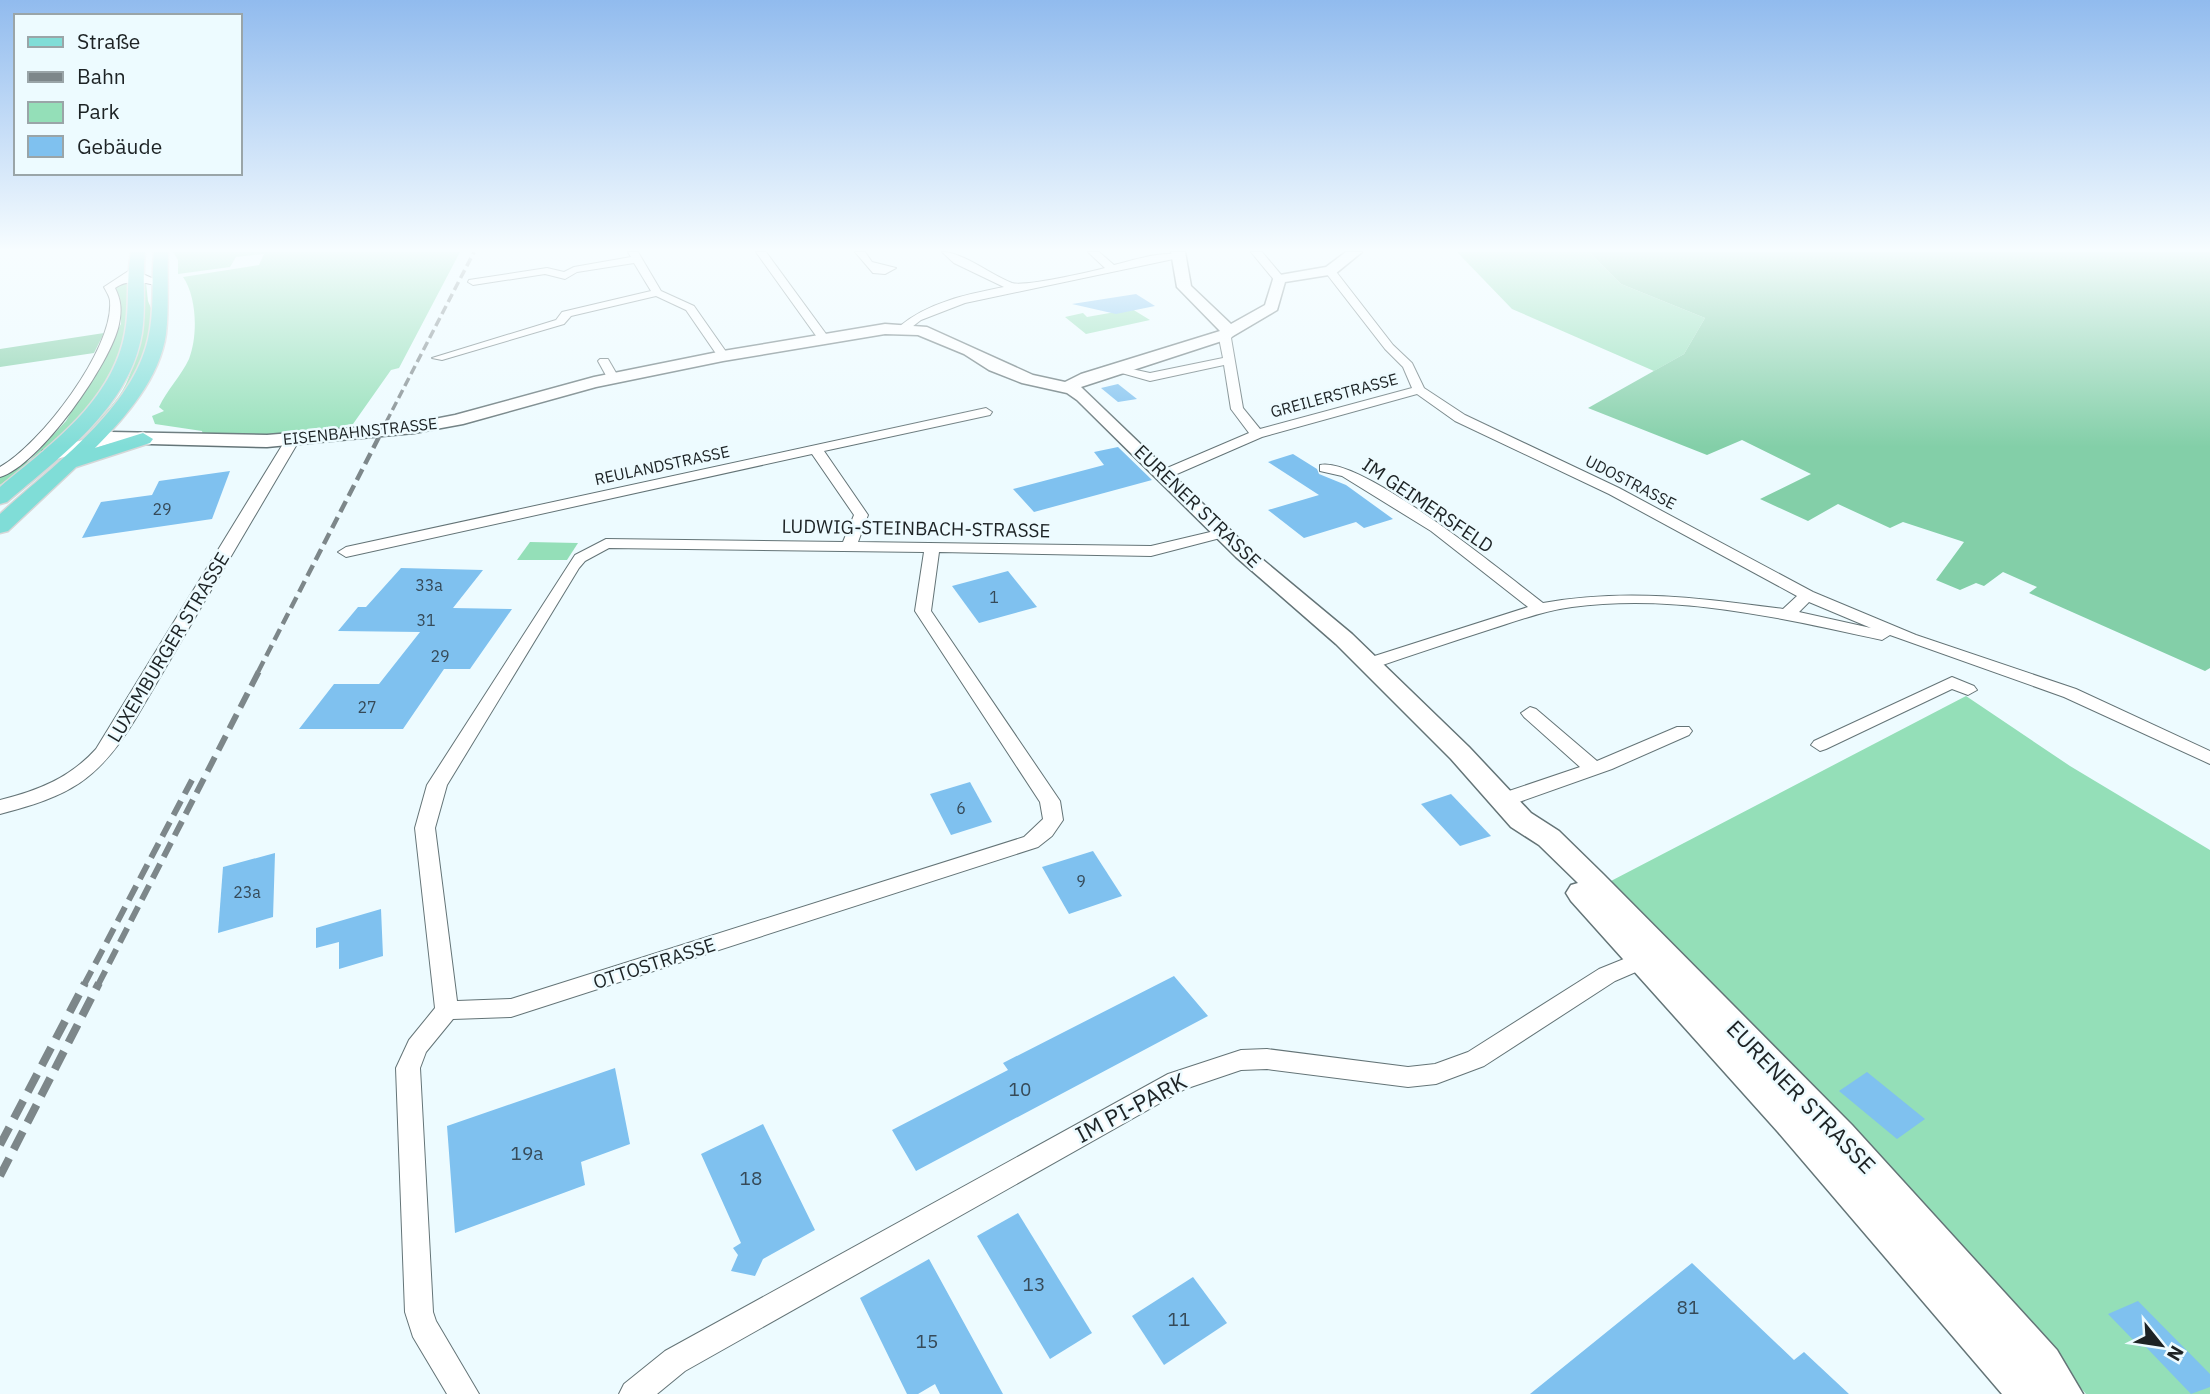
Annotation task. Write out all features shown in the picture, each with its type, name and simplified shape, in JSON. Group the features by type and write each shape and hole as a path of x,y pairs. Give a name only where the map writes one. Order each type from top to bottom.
{"main road":[{"path":"82,438 125,361 135,317"},
{"path":"0,526 5,506 82,438 114,416 136,386 157,340 157,317"},
{"path":"56,461 143,439"}],"street":[{"path":"0,474 18,463 63,415 104,346 114,323 113,317"},
{"path":"438,358 563,320 564,317"},
{"path":"696,317 723,356"},
{"path":"808,317 823,338"},
{"path":"904,328 918,317"},
{"path":"1215,317 1230,332"},
{"path":"1067,388 1087,378 1122,369 1230,332 1255,317"},
{"name":"UDOSTRASSE","path":"1365,317 1408,366 1419,390 1461,418 1614,491 1807,595 1910,638 2070,693 2210,758"},
{"name":"EURENER STRASSE","path":"849,334 904,328 921,330 1014,373 1067,388 1083,396 1223,533 1368,664 1460,752 1536,842 1881,1181 2043,1364 2062,1394"},
{"path":"1230,332 1225,338 1227,361 1237,409 1257,434"},
{"name":"EISENBAHNSTRASSE","path":"82,438 114,443 143,439 293,439 440,424 613,379 849,334"},
{"path":"604,361 613,379"},
{"path":"1122,369 1150,377 1227,361"},
{"name":"GREILERSTRASSE","path":"1164,474 1257,434 1419,390"},
{"name":"REULANDSTRASSE","path":"346,552 986,412"},
{"path":"114,416 122,429 143,439"},
{"name":"LUXEMBURGER STRASSE","path":"0,807 32,799 61,786 84,772 107,747 177,636 293,439"},
{"path":"817,451 861,515 849,545"},
{"name":"IM GEIMERSFELD","path":"1325,468 1347,473 1436,528 1540,607"},
{"name":"LUDWIG-STEINBACH-STRASSE","path":"447,1010 425,828 436,786 580,558 606,543 1151,551 1223,533"},
{"name":"OTTOSTRASSE","path":"447,1010 511,1008 1031,842 1045,831 1053,820 1050,801 973,690 923,611 932,546"},
{"path":"1787,614 1807,595"},
{"path":"1368,664 1540,607 1631,598 1683,600 1787,614 1910,638"},
{"path":"1820,745 1960,686 1951,669 1967,657"},
{"path":"1530,713 1594,769"},
{"path":"1511,811 1594,769 1683,731"},
{"name":"EURENER STRASSE","path":"1651,956 1790,1121 2017,1380 2037,1394"},
{"name":"IM PI-PARK","path":"634,1394 675,1361 1177,1081 1228,1063 1267,1059 1408,1077 1436,1073 1476,1059 1607,975 1651,956"},
{"path":"447,1010 410,1058 408,1082 419,1312 423,1327 464,1394"}],"green space":[{"path":"121,317 128,317 128,330 116,369 84,414 39,457 0,485 0,476 30,460 66,421 121,324"},
{"path":"141,317 153,317 153,335 131,385 95,430 89,430 126,384 140,334"},
{"path":"195,317 426,317 399,368 391,370 353,424 345,425 342,429 254,438 203,435 202,431 155,424 152,416 164,411 159,407 189,359"},
{"path":"1065,317 1145,317 1150,320 1086,334"},
{"path":"1530,317 1705,318 1684,354 1654,371"},
{"path":"1703,317 2210,317 2210,668 2205,671 2029,593 2037,587 2003,572 1984,586 1976,583 1960,590 1936,580 1964,542 1903,522 1890,528 1838,504 1808,521 1760,499 1811,474 1742,440 1707,455 1588,408 1684,354 1705,318"},
{"path":"104,333 94,353 0,367 0,349"},
{"path":"530,542 578,543 567,560 517,560"},
{"path":"1966,696 2070,766 2210,850 2210,1394 2086,1394 1873,1158 1609,882"}],"building":[{"path":"1118,384 1137,399 1118,402 1101,388"},
{"path":"1118,447 1152,480 1034,512 1013,489 1104,465 1094,452"},
{"path":"1293,454 1317,469 1319,474 1346,485 1393,519 1364,528 1356,522 1304,538 1268,510 1319,495 1268,462"},
{"path":"230,471 212,519 82,538 101,502 152,495 159,481"},
{"path":"401,568 483,570 453,608 512,609 470,669 444,669 403,729 299,729 334,684 379,684 420,632 338,631 358,607 366,607"},
{"path":"1008,571 1037,607 979,623 952,586"},
{"path":"970,782 992,822 951,835 930,794"},
{"path":"1451,794 1491,836 1460,846 1421,804"},
{"path":"1093,851 1122,896 1069,914 1042,867"},
{"path":"275,853 273,917 218,933 223,867"},
{"path":"381,909 383,956 339,969 339,942 316,948 316,928"},
{"path":"1174,976 1208,1016 916,1171 892,1130 1008,1070 1003,1063"},
{"path":"615,1068 630,1144 581,1162 585,1185 455,1233 447,1126"},
{"path":"1867,1072 1925,1119 1897,1139 1839,1091"},
{"path":"763,1124 815,1230 763,1259 755,1276 731,1271 738,1255 733,1248 741,1243 701,1154"},
{"path":"1018,1213 1092,1333 1050,1359 977,1236"},
{"path":"929,1259 1003,1394 940,1394 935,1384 918,1394 907,1394 860,1298"},
{"path":"1692,1263 1794,1360 1804,1352 1849,1394 1530,1394"},
{"path":"1193,1277 1227,1323 1164,1365 1132,1316"},
{"path":"2138,1301 2210,1374 2210,1387 2191,1394 2144,1345 2140,1347 2108,1314"}],"railway":[{"path":"380,434 440,317"},
{"path":"258,672 381,433"},
{"path":"98,985 259,671"},
{"path":"84,985 192,780"},
{"path":"0,1145 85,983"},
{"path":"0,1176 99,983"}]}
